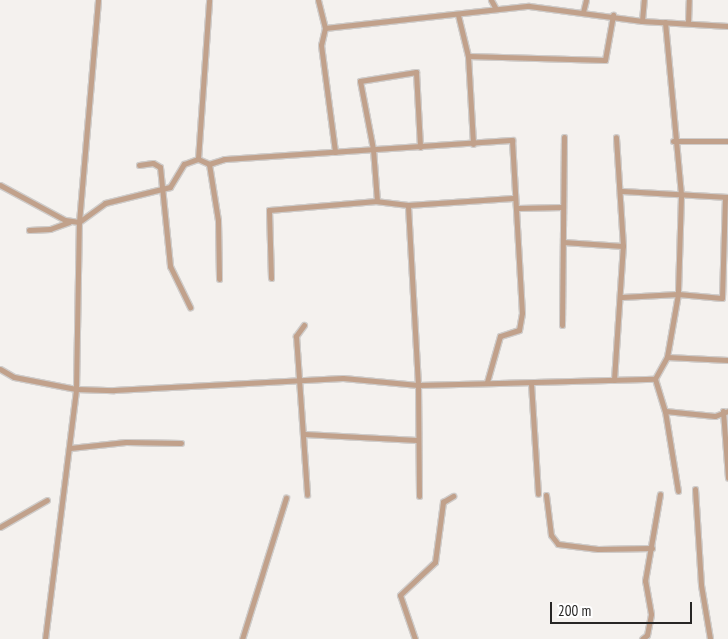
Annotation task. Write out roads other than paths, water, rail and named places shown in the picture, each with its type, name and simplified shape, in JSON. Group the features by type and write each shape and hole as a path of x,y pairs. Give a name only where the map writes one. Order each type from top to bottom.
{"street":[{"path":"45,639 76,389 80,222 98,0"},
{"path":"198,159 209,0"},
{"path":"318,0 325,28 322,45 335,152"},
{"path":"491,0 496,9"},
{"path":"583,12 586,0"},
{"path":"642,21 644,0"},
{"path":"688,23 689,0"},
{"path":"325,28 529,6 613,15 642,21 728,26"},
{"path":"458,15 468,56 473,144"},
{"path":"468,56 605,60 613,15"},
{"path":"665,22 674,108 673,141 680,196 678,294 667,357 655,379 665,411 678,491"},
{"path":"377,201 373,149 360,81 416,72 420,147"},
{"path":"614,380 622,297 623,246 622,191 616,137"},
{"path":"562,325 564,138"},
{"path":"0,185 72,221 80,222 105,203 161,191 170,187 184,164 198,159 209,164 224,159 512,140 513,198 518,208 522,314 519,330 500,336 487,382"},
{"path":"673,141 728,140"},
{"path":"139,164 153,163 160,167 170,266 190,307"},
{"path":"209,164 218,220 219,279"},
{"path":"622,191 680,196 727,197 726,278 722,298 678,294 622,297"},
{"path":"271,278 269,210 377,201 408,205 513,198"},
{"path":"408,205 418,385 416,440 419,496"},
{"path":"518,208 563,207"},
{"path":"29,230 50,229 72,221"},
{"path":"563,242 623,246"},
{"path":"304,325 296,336 307,495"},
{"path":"667,357 728,360"},
{"path":"0,369 14,377 76,389 300,382 343,378 418,385 655,379"},
{"path":"532,383 538,494"},
{"path":"665,411 715,416 725,411 728,478"},
{"path":"304,434 416,440"},
{"path":"70,448 126,442 181,443"},
{"path":"695,489 701,585 710,639"},
{"path":"642,639 647,635 651,614 645,581 660,494"},
{"path":"546,495 551,535 558,544 598,549 652,548"},
{"path":"415,639 400,595 435,562 443,502 453,496"},
{"path":"242,639 286,498"},
{"path":"0,527 47,500"}]}
